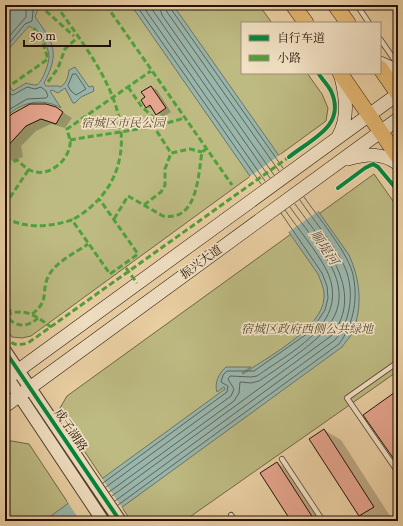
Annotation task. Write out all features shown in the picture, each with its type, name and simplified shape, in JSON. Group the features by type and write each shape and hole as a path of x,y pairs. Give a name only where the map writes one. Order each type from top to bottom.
{"main road":[{"path":"294,5 305,22"},
{"path":"335,5 346,21"},
{"path":"381,63 398,71"},
{"path":"381,69 398,94"},
{"path":"338,137 345,120 346,105 345,93 340,74"},
{"path":"341,74 398,157"},
{"name":"振兴大道","path":"6,377 19,370 398,94"},
{"name":"振兴大道","path":"5,406 398,119"},
{"path":"316,153 325,158 328,163 328,170"},
{"path":"340,161 365,154 373,154 393,160 398,164"}],"street":[{"name":"成子湖路","path":"5,351 120,521"},
{"name":"成子湖路","path":"6,377 104,521"}],"lane":[{"path":"357,5 368,22"},
{"path":"381,40 398,65"},
{"path":"398,362 347,398 398,472"},
{"path":"282,459 323,521"},
{"path":"230,515 235,521"}],"green space":[{"name":"宿城区市民公园","path":"5,5 259,5 271,22 241,22 241,74 308,74 322,94 328,108 326,121 31,336 22,338 12,337 5,327"},
{"name":"宿城区政府西侧公共绿地","path":"374,174 398,208 398,371 184,521 131,521 61,416 60,408 67,396"},
{"path":"6,440 29,444 80,521 5,521"}],"water":[{"path":"5,5 34,5 38,9 35,17 47,34 53,48 52,64 44,83 46,86 62,86 68,76 69,70 75,67 89,87 93,86 94,91 81,97 73,103 65,88 58,93 52,90 50,91 61,108 46,103 31,103 24,105 10,113 5,119 5,80 13,91 26,83 38,84 43,77 49,60 49,53 43,39 33,28 29,26 5,53"},
{"name":"顺堤河","path":"131,5 173,5 349,255 358,283 358,312 352,333 342,347 103,521 44,521 225,389 224,387 217,392 216,385 219,375 226,367 251,367 242,373 243,374 292,341 314,320 321,309 324,298 323,289 318,274"}],"pier":[{"path":"281,154 320,210 287,233 249,177"},
{"path":"101,477 123,509 107,521 80,521 67,501"}],"building":[{"path":"151,86 166,108 156,115 150,105 146,108 141,100 145,97 141,92"},
{"path":"30,104 46,104 56,107 63,112 56,124 41,119 26,126 5,149 5,121 12,114"},
{"path":"398,390 398,465 363,415"},
{"path":"324,429 374,507 359,516 309,439"},
{"path":"277,462 315,521 291,521 260,473"}],"marked path":[{"path":"39,5 74,36"},
{"path":"56,5 87,50 108,85 119,116 121,134 121,151 117,168 111,183 101,197 88,209 72,220"},
{"path":"106,5 232,185"},
{"path":"5,89 48,59 42,40 34,28"},
{"path":"48,82 58,68 65,49 76,39"},
{"path":"5,165 17,160 26,168 33,171 42,172 53,169 62,161 69,151 70,141 67,129 151,71"},
{"path":"128,87 142,107 152,116 154,127 171,153"},
{"path":"70,140 142,128 184,118"},
{"path":"144,205 161,192 165,185 165,169 171,153 190,149 202,152"},
{"path":"114,219 128,196 163,216 175,216 183,212 190,204 194,195 202,152 206,149"},
{"path":"5,336 15,344 28,343 289,157"},
{"path":"5,205 29,169"},
{"path":"5,218 13,222 38,226 72,220 110,274 138,254 100,200"},
{"path":"32,314 38,309 43,300 46,281 52,270 61,261 88,244"},
{"path":"126,268 137,283"},
{"path":"5,302 10,310 10,320 14,323 24,325 31,323 38,318"},
{"path":"6,315 25,312 35,316 51,327"}],"cycle path":[{"path":"289,157 316,137 331,123 335,103 331,91 319,74"},
{"path":"338,188 365,168 373,164 378,167 398,191"},
{"path":"5,351 120,521"}]}
